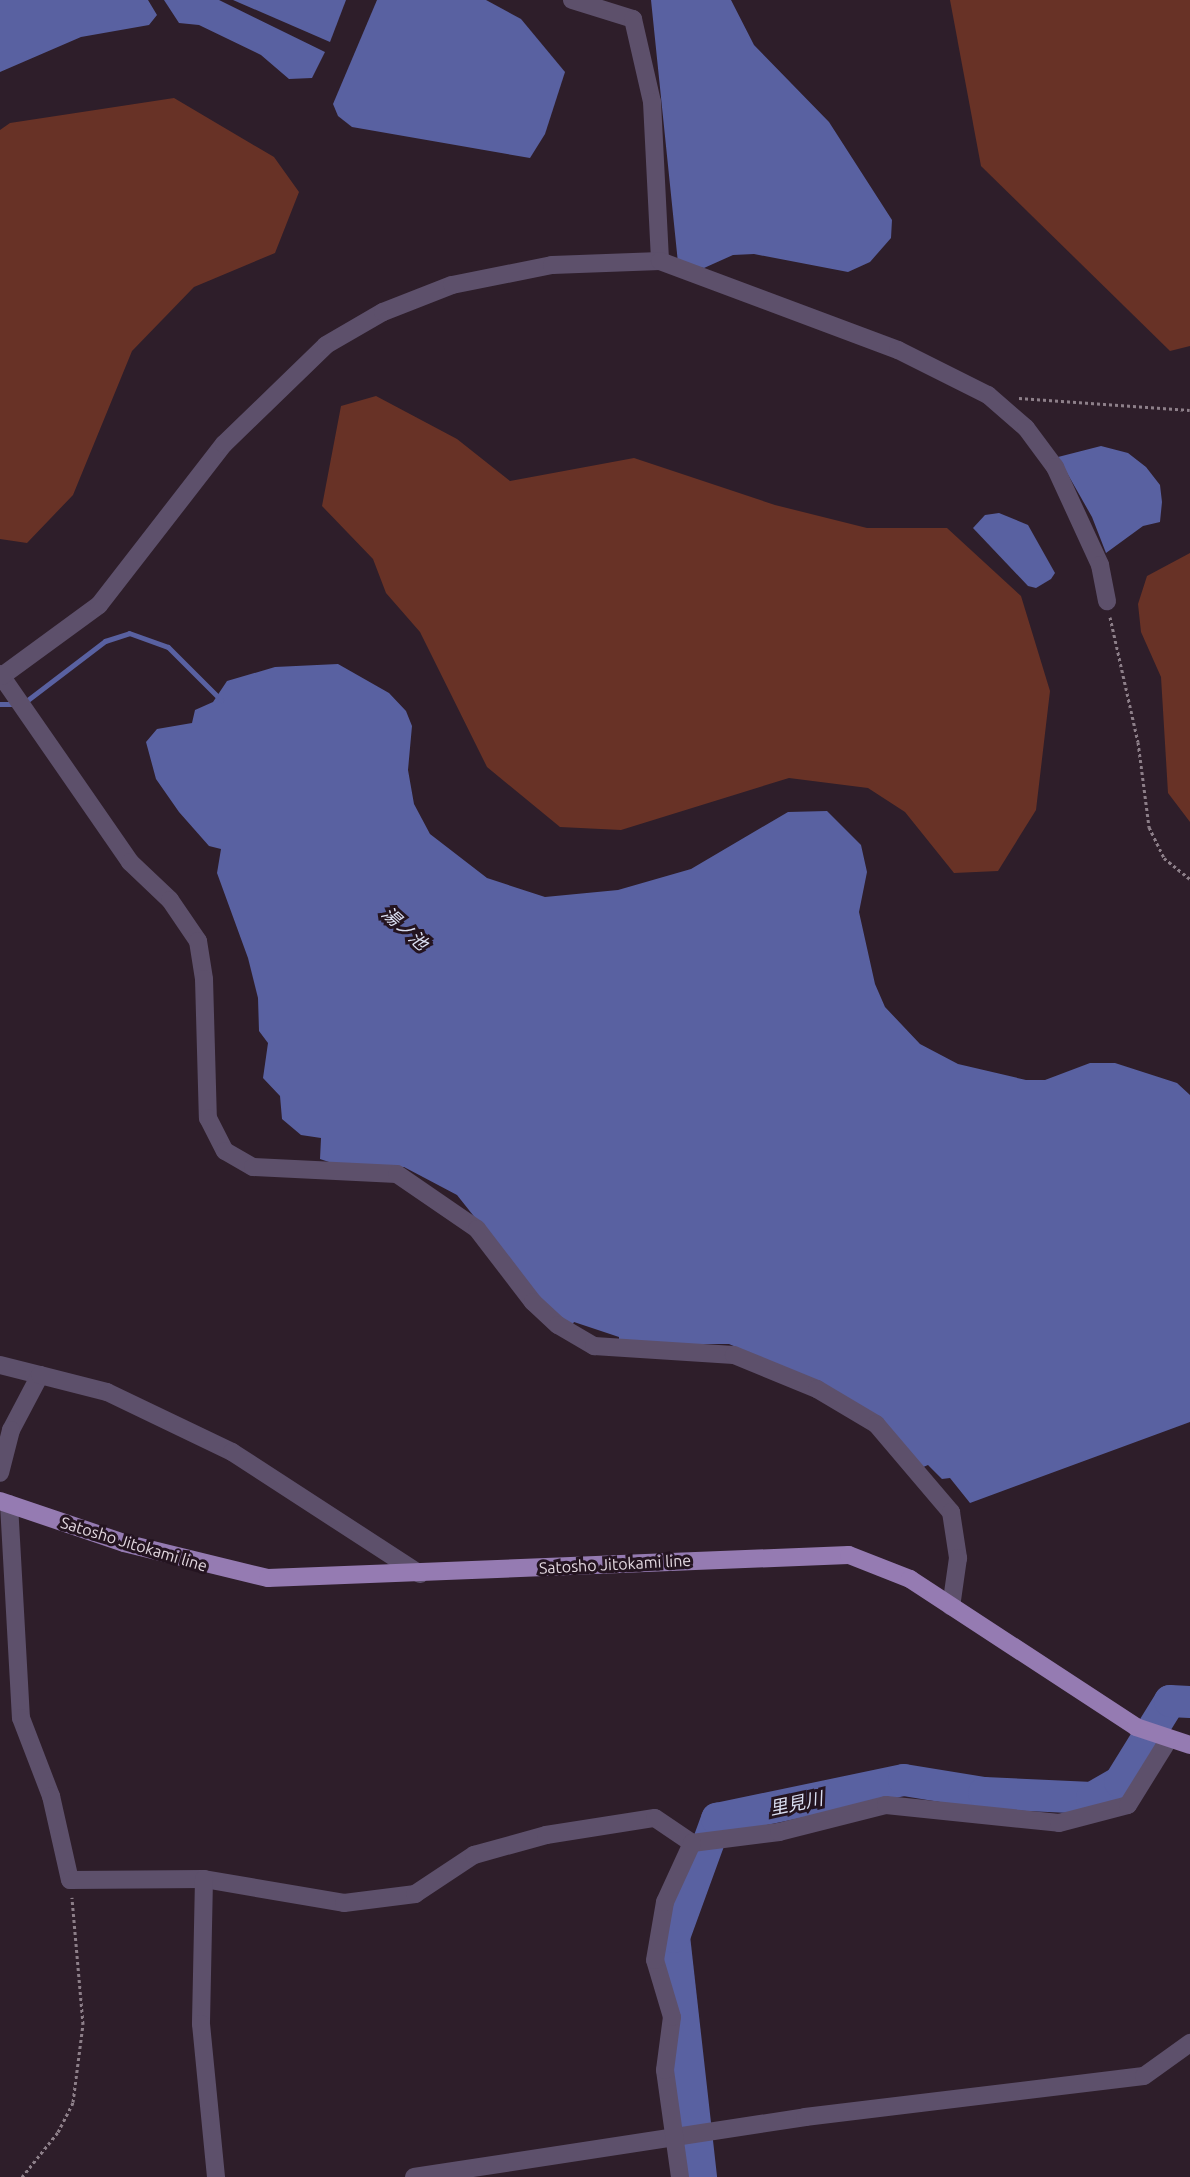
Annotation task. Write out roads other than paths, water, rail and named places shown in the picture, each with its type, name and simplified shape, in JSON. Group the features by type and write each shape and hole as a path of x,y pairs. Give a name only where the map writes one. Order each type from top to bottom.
{"main road":[{"name":"Satosho Jitokami line","path":"4,1502 242,1576 302,1579 849,1555 910,1580 1136,1727 1190,1745"}],"street":[{"path":"572,0 633,19 652,102 660,261"},
{"path":"951,1607 958,1558 951,1512 876,1424 817,1389 734,1355 594,1346 558,1325 533,1302 477,1229 397,1174 261,1168 225,1151 208,1118 204,979 198,941 170,900 130,862 1,675 99,605 224,444 326,345 383,312 452,285 508,270 660,261 898,350 988,395 1026,428 1055,467 1100,565 1107,601"},
{"path":"0,1365 107,1392 232,1452 420,1574"},
{"path":"0,1473 11,1430 40,1375"},
{"path":"4,1502 21,1718 51,1796 70,1880 204,1879 344,1903 415,1894 474,1855 546,1835 655,1818 693,1843 778,1832 886,1805 914,1804 1020,1822 1092,1818 1128,1805 1139,1794 1164,1737"},
{"path":"680,2177 677,2139 665,2070 672,2017 654,1960 665,1902 693,1843"},
{"path":"204,1879 201,2024 216,2177"},
{"path":"414,2177 1144,2076 1190,2043"}],"water":[{"path":"0,0 148,0 157,15 149,25 81,37 0,72"},
{"path":"164,0 219,0 325,52 312,78 289,79 261,55 199,25 179,23"},
{"path":"233,0 346,0 330,42"},
{"path":"377,0 486,0 521,19 565,72 545,134 530,158 352,127 338,116 333,104"},
{"path":"651,0 731,0 754,45 829,122 892,220 891,238 870,262 848,272 754,254 733,255 704,268 678,263"},
{"path":"1101,446 1128,453 1146,467 1160,485 1162,502 1160,522 1143,526 1106,553 1092,517 1058,457"},
{"path":"999,513 1028,525 1055,573 1051,579 1036,588 1028,586 973,528 985,515"},
{"name":"湯ノ池","path":"338,664 389,693 406,711 412,726 408,770 414,804 430,834 487,878 545,897 618,890 691,869 788,812 827,811 861,845 867,872 859,912 875,984 885,1007 920,1044 958,1064 1026,1080 1045,1080 1090,1063 1115,1063 1177,1083 1190,1095 1190,1422 970,1503 950,1478 942,1479 928,1465 921,1468 804,1376 729,1344 619,1344 619,1337 574,1322 570,1329 554,1317 457,1195 404,1167 338,1165 320,1159 321,1138 301,1135 282,1119 280,1096 263,1078 268,1043 259,1031 258,998 248,958 217,873 221,849 209,846 179,812 156,779 146,742 157,729 192,723 195,710 213,702 227,681 275,667"}],"waterway":[{"path":"25,702 105,641 129,633 168,647 221,700"},
{"path":"0,704 16,704"},
{"name":"里見川","path":"701,2177 674,1937 717,1819 904,1780 984,1793 1092,1798 1120,1782 1170,1701 1190,1702"}]}
